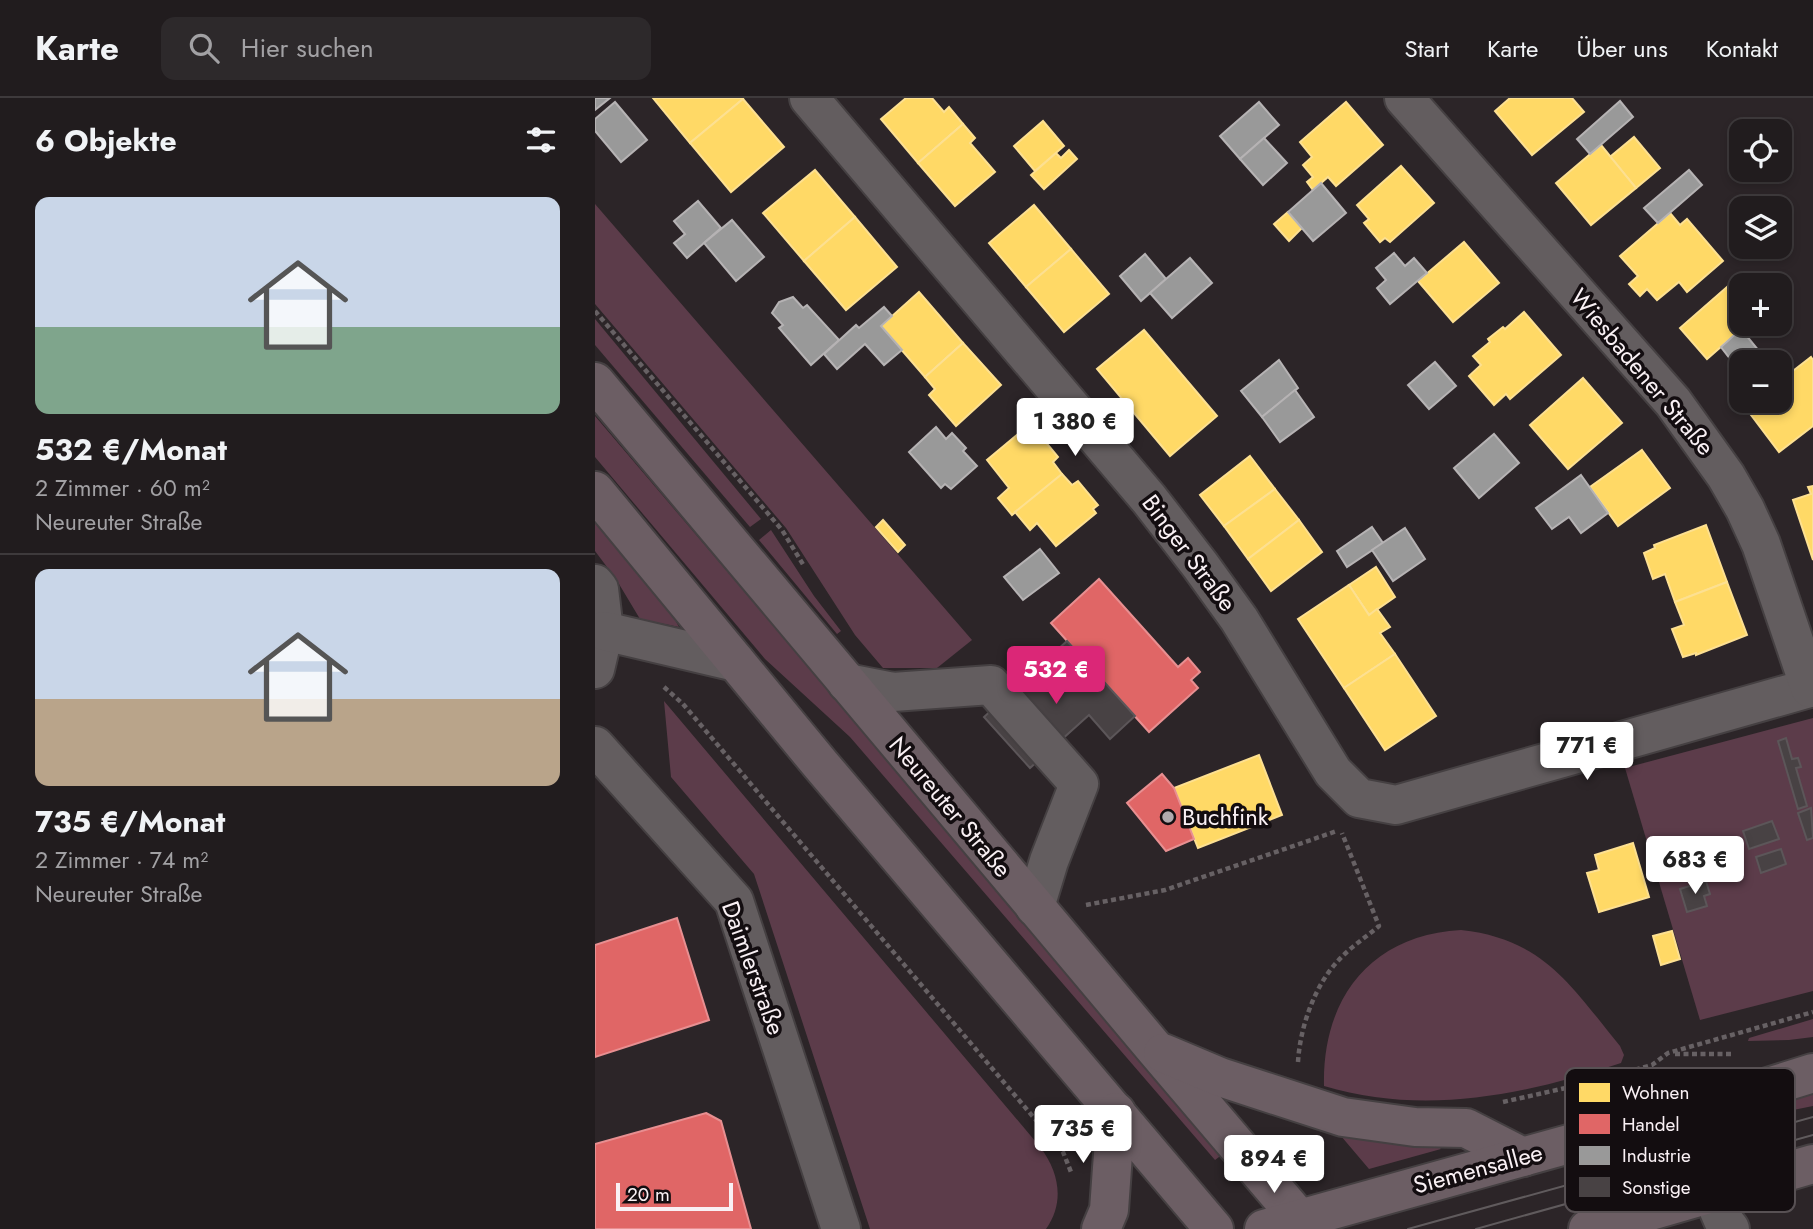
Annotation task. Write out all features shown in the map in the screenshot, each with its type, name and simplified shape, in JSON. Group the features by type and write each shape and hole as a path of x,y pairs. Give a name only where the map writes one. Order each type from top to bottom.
{"main road":[{"name":"Neureuter Straße","path":"595,382 1304,1224"},
{"path":"595,491 821,765 1215,1229"},
{"path":"1155,1049 1220,1077 1343,1117 1415,1126 1466,1128 1523,1157"},
{"name":"Siemensallee","path":"1795,1078 1813,1073"},
{"path":"1101,1229 1108,1210 1116,1112"},
{"name":"Siemensallee","path":"1264,1229 1304,1224 1565,1145"},
{"path":"1795,1169 1813,1164"},
{"path":"1588,1229 1645,1212"}],"street":[{"name":"Binger Straße","path":"809,98 1149,499 1239,619 1333,772 1359,798 1396,806 1812,687"},
{"name":"Wiesbadener Straße","path":"1404,98 1673,402 1720,467 1745,509 1761,544 1812,687"},
{"path":"595,584 599,589 604,631 595,669"},
{"path":"604,631 736,662"},
{"path":"846,683 893,692 991,685 1079,785 1049,861 1035,907"},
{"name":"Daimlerstraße","path":"595,747 734,901 841,1229"},
{"path":"1720,1212 1730,1229"}],"path":[{"path":"663,686 683,704 1063,1152 1075,1181"},
{"path":"1086,905 1164,890 1341,830 1379,926 1336,962 1319,991 1305,1022 1297,1074"},
{"path":"1049,861 1095,915"},
{"path":"1641,1068 1652,1065 1668,1053 1813,1012"},
{"path":"1668,1053 1742,1054"},
{"path":"1492,1103 1565,1088"}],"shaded area":[{"path":"595,204 972,640 937,668 883,668 855,635 786,528 595,304"},
{"path":"595,319 761,519 750,527 595,345"},
{"path":"595,416 1223,1154 1215,1160 850,737 765,659 595,457"},
{"path":"595,518 665,601 679,627 640,619 595,551"},
{"path":"771,530 814,596 841,631 837,634 759,540"},
{"path":"664,701 1041,1148 1056,1177 1058,1198 1046,1229 870,1229 754,874 671,777"},
{"path":"1813,718 1813,991 1700,1020 1625,768"},
{"path":"1461,930 1490,935 1514,943 1535,955 1570,985 1620,1046 1624,1055 1621,1063 1604,1068 1565,1068 1565,1079 1474,1098 1399,1100 1324,1086 1326,1054 1332,1025 1343,999 1358,977 1378,958 1401,944 1429,935"},
{"path":"1813,1019 1813,1037 1748,1041 1749,1038"},
{"path":"1813,1088 1813,1106 1795,1109 1795,1094"},
{"path":"1341,1136 1404,1144 1436,1144 1441,1149 1369,1169"}],"building: Wohnen":[{"path":"653,98 742,98 743,99 690,143"},
{"path":"906,98 932,98 944,112 949,107 963,124 918,163 881,119"},
{"path":"1510,98 1572,98 1584,112 1532,155 1495,111"},
{"path":"743,99 784,147 731,192 690,143"},
{"path":"1346,102 1383,145 1336,186 1328,177 1313,190 1307,182 1313,177 1303,165 1312,157 1300,142"},
{"path":"1043,121 1064,146 1035,171 1014,146"},
{"path":"963,124 975,138 970,143 995,172 955,206 918,163"},
{"path":"1634,137 1660,168 1636,188 1610,157"},
{"path":"1601,145 1636,188 1591,225 1556,183"},
{"path":"1069,150 1077,159 1044,189 1031,175 1056,153 1061,158"},
{"path":"1401,166 1434,203 1390,242 1385,238 1380,242 1364,223 1369,219 1357,205"},
{"path":"815,170 855,217 804,261 763,213"},
{"path":"1034,205 1071,249 1026,287 989,243"},
{"path":"1288,212 1302,228 1289,241 1274,224"},
{"path":"1670,213 1680,225 1687,219 1723,261 1687,292 1679,282 1657,300 1647,289 1640,296 1629,284 1638,276 1620,256"},
{"path":"855,217 897,267 846,310 804,261"},
{"path":"1464,242 1499,283 1453,322 1418,281"},
{"path":"1071,249 1109,294 1064,332 1026,287"},
{"path":"1729,285 1729,336 1733,336 1707,359 1680,328"},
{"path":"919,292 963,343 925,377 881,326"},
{"path":"1524,312 1561,355 1510,399 1506,394 1494,405 1469,376 1481,365 1473,356 1490,342 1488,339 1503,327 1505,329"},
{"path":"1144,330 1217,416 1170,456 1097,369"},
{"path":"963,343 1001,385 956,426 929,395 935,389 925,377"},
{"path":"1811,357 1813,360 1813,426 1779,452 1750,413 1792,413 1792,372"},
{"path":"1583,378 1622,423 1568,469 1530,425"},
{"path":"1034,428 1058,457 1053,462 1062,474 1012,515 998,498 1009,488 987,460 1024,429 1027,433"},
{"path":"1642,450 1670,488 1618,526 1590,487"},
{"path":"1250,456 1275,489 1224,526 1200,495"},
{"path":"1062,474 1072,485 1078,481 1098,505 1093,509 1096,513 1056,546 1037,523 1030,530 1015,512"},
{"path":"1813,486 1813,560 1793,500 1811,494 1808,487"},
{"path":"1275,489 1299,520 1248,559 1224,526"},
{"path":"883,520 905,545 898,552 876,527"},
{"path":"1299,520 1322,552 1271,591 1248,559"},
{"path":"1706,525 1727,582 1675,602 1665,574 1653,579 1644,553 1655,548 1654,545"},
{"path":"1376,567 1395,597 1369,615 1349,585"},
{"path":"1727,582 1747,635 1696,655 1683,657 1672,629 1684,625 1675,602"},
{"path":"1349,585 1369,615 1377,609 1390,627 1380,633 1395,654 1344,688 1298,619"},
{"path":"1395,654 1436,716 1385,750 1344,688"},
{"path":"1259,755 1282,815 1198,848 1174,788"},
{"path":"1633,843 1649,897 1599,912 1587,873 1599,870 1595,855"},
{"path":"1672,931 1680,959 1661,965 1653,936"}],"building: Handel":[{"path":"1099,579 1178,667 1188,658 1200,672 1191,680 1198,688 1149,732 1051,623"},
{"path":"1162,774 1174,788 1194,839 1166,851 1127,803"},
{"path":"677,918 709,1020 595,1057 595,945"},
{"path":"706,1113 721,1121 751,1229 595,1229 595,1144"}],"building: Industrie":[{"path":"595,98 610,98 595,110"},
{"path":"1620,101 1633,117 1590,154 1577,139"},
{"path":"615,102 647,140 621,162 595,131 595,119"},
{"path":"1259,102 1279,125 1240,159 1220,136"},
{"path":"1264,138 1287,163 1263,185 1240,159"},
{"path":"1689,170 1702,185 1658,223 1644,208"},
{"path":"1321,183 1346,213 1313,241 1288,212"},
{"path":"698,201 721,228 687,258 674,243 685,234 674,221"},
{"path":"732,220 764,257 736,281 704,243"},
{"path":"1394,253 1405,266 1414,258 1427,273 1390,304 1377,288 1386,280 1376,268"},
{"path":"1145,254 1166,279 1141,301 1120,276"},
{"path":"1190,258 1212,283 1172,318 1150,293"},
{"path":"793,297 803,308 807,305 839,340 811,365 779,328 783,325 772,313 779,302"},
{"path":"884,307 892,316 881,326 902,350 884,365 865,344 837,369 824,354 856,325 859,328"},
{"path":"1733,336 1747,336 1758,350 1729,350 1729,357 1721,347"},
{"path":"1279,360 1298,388 1262,417 1241,391"},
{"path":"1435,362 1456,386 1429,409 1408,385"},
{"path":"1295,390 1314,417 1280,442 1262,417"},
{"path":"936,427 946,439 952,433 966,448 963,451 977,466 951,489 945,484 941,488 909,452"},
{"path":"1494,434 1519,463 1479,498 1454,468"},
{"path":"1581,475 1608,513 1581,533 1569,517 1552,529 1536,508"},
{"path":"1372,527 1383,543 1347,567 1337,551"},
{"path":"1405,528 1425,559 1393,581 1372,550"},
{"path":"1040,549 1059,573 1023,600 1004,577"}],"building: Sonstige":[{"path":"1067,641 1135,716 1110,739 1089,715 1030,768 984,717"},
{"path":"1786,738 1792,759 1798,758 1801,767 1796,768 1807,806 1798,809 1778,741"},
{"path":"1811,808 1813,838 1807,840 1798,813"},
{"path":"1772,821 1779,839 1749,849 1743,831"},
{"path":"1781,849 1786,864 1761,873 1756,857"},
{"path":"1706,881 1710,894 1704,896 1707,906 1687,912 1680,889"}],"tram line":[{"path":"1795,1122 1813,1117"},
{"path":"1795,1140 1813,1135"},
{"path":"1408,1229 1565,1186"},
{"path":"1476,1229 1565,1204"}],"place":[{"name":"Buchfink","path":"1168,817"}]}
